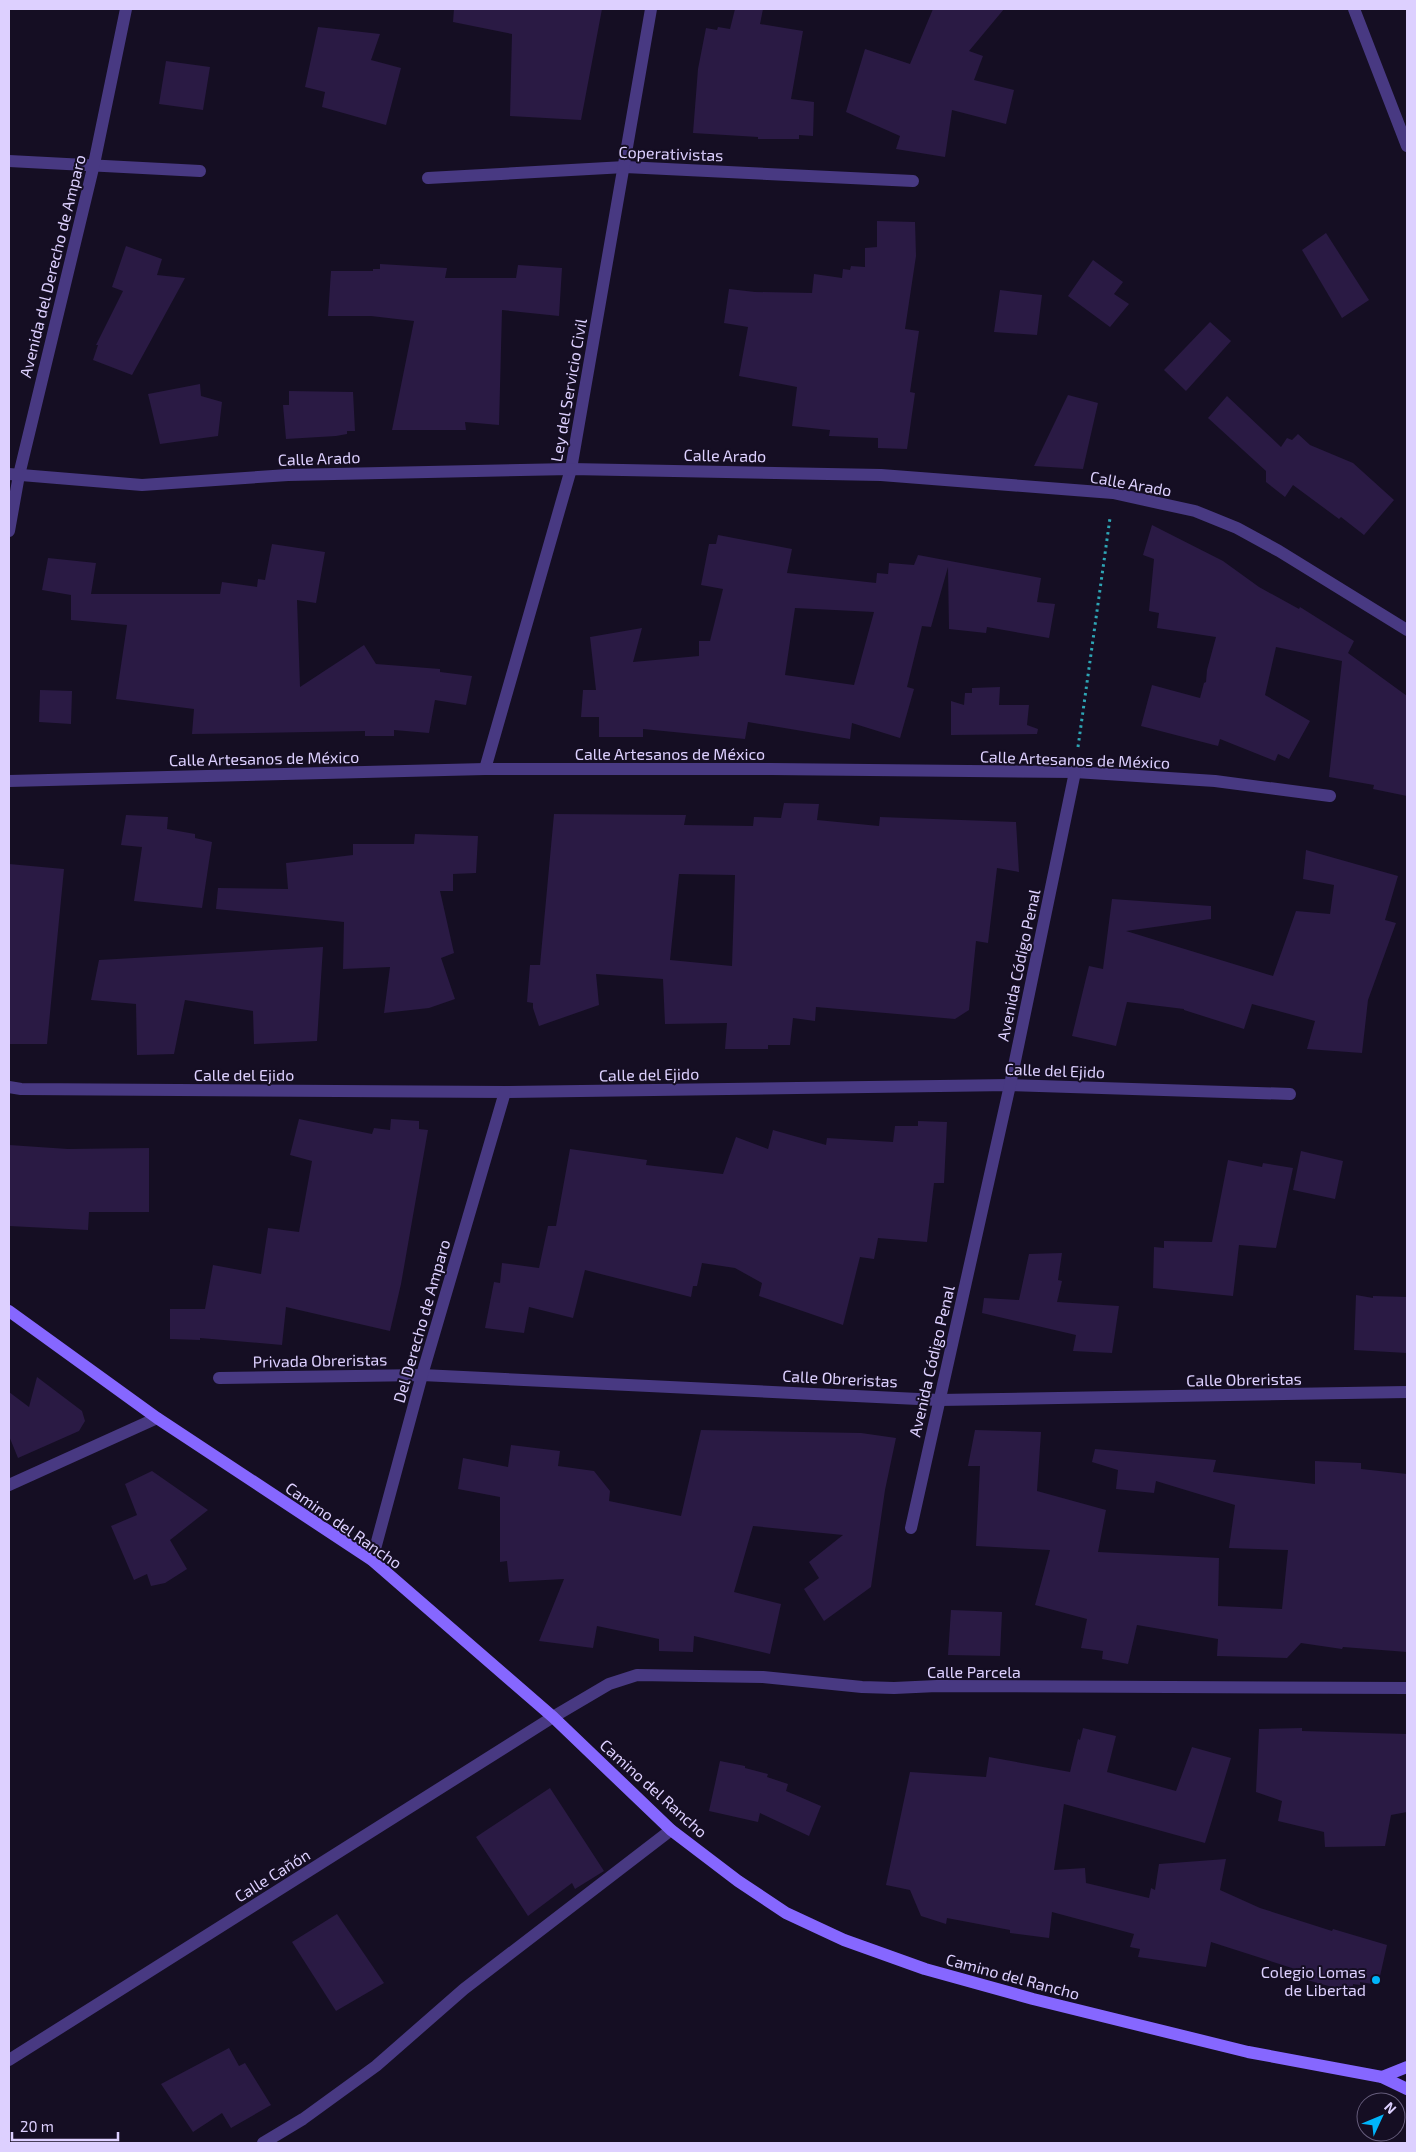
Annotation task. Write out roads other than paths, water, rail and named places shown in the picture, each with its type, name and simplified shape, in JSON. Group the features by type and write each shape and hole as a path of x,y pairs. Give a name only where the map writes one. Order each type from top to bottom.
{"main road":[{"name":"Camino del Rancho","path":"9,1311 157,1418 372,1560 553,1718 671,1830 738,1881 786,1913 844,1940 925,1970 1033,1999 1248,2052 1382,2078 1407,2089"},
{"path":"1382,2078 1407,2067"}],"street":[{"name":"Avenida del Derecho de Amparo","path":"9,531 14,475 94,164 126,9"},
{"name":"Ley del Servicio Civil","path":"485,769 571,469 651,9"},
{"path":"1359,11 1407,146"},
{"path":"9,161 200,171"},
{"name":"Coperativistas","path":"428,178 625,166 913,181"},
{"name":"Calle Arado","path":"14,475 142,485 288,475 571,469 881,475 1113,493 1195,511 1237,528 1279,551 1407,630"},
{"name":"Calle Artesanos de México","path":"9,781 485,769 1075,772 1215,781 1330,796"},
{"name":"Avenida Código Penal","path":"911,1528 1010,1084 1075,772"},
{"name":"Calle del Ejido","path":"9,1087 21,1089 505,1092 1010,1084 1290,1094"},
{"name":"Del Derecho de Amparo","path":"372,1560 422,1375 505,1092"},
{"name":"Calle Obreristas","path":"422,1375 939,1400 1407,1392"},
{"name":"Privada Obreristas","path":"219,1378 422,1375"},
{"path":"9,1485 157,1418"},
{"name":"Calle Parcela","path":"553,1718 609,1684 637,1675 763,1677 894,1688 947,1686 1407,1688"},
{"name":"Calle Cañón","path":"9,2060 553,1718"},
{"path":"263,2143 303,2119 376,2066 464,1989 671,1830"}],"place":[{"name":"Colegio Lomas de Libertad","path":"1376,1980"}]}
